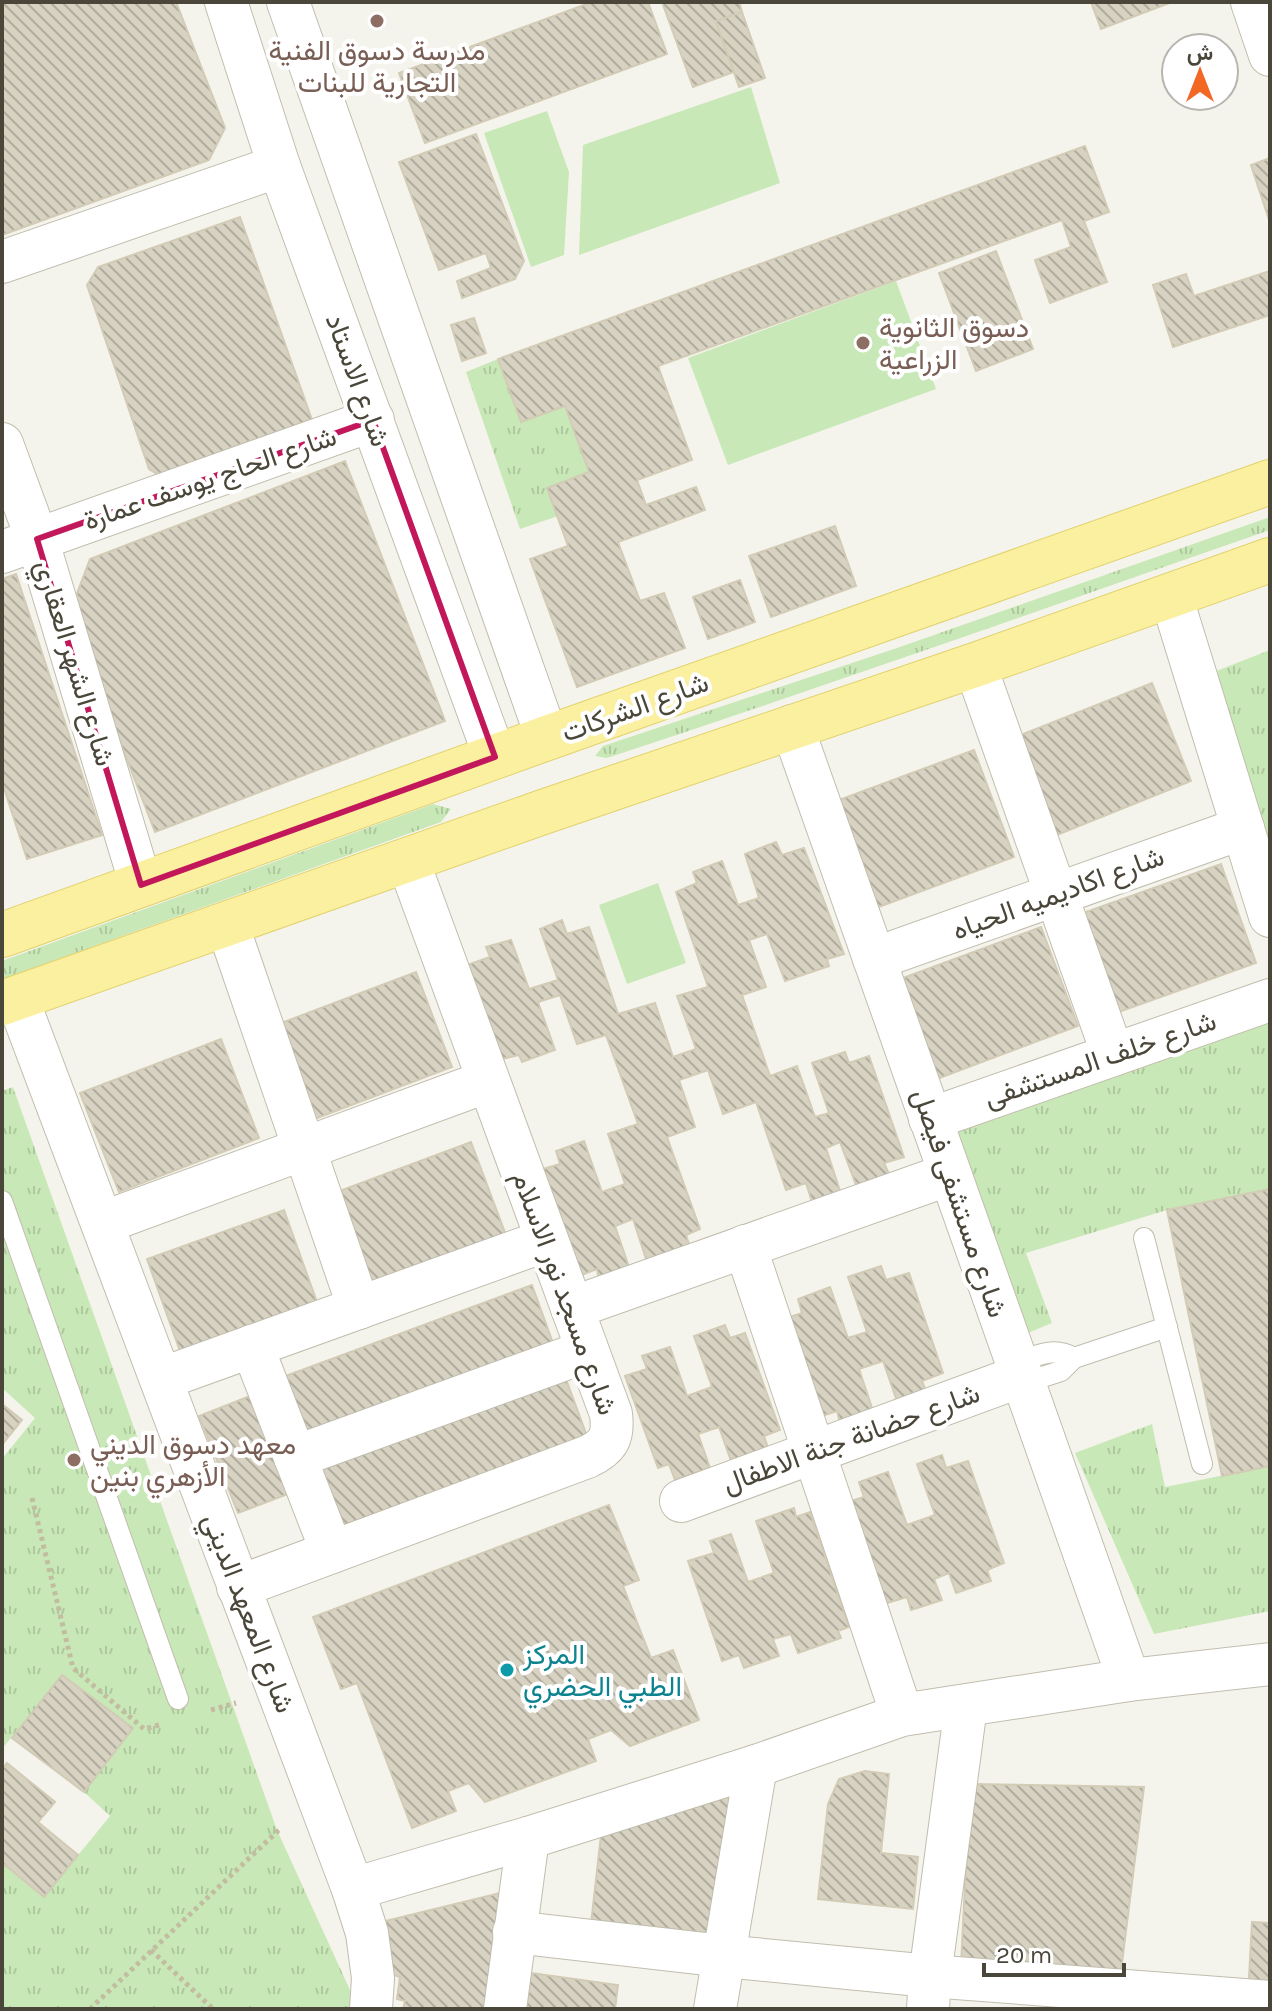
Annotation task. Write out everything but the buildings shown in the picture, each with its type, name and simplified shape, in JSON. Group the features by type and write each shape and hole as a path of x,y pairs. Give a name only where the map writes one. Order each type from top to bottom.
{"main road":[{"name":"شارع الشركات","path":"2,935 1270,482"},
{"path":"10,1000 1270,560"}],"street":[{"name":"شارع الاستاد","path":"226,2 279,166 495,757"},
{"name":"شارع الاستاد","path":"288,2 547,738"},
{"path":"1252,2 1270,55"},
{"path":"2,262 279,166"},
{"name":"شارع الحاج يوسف عمارة","path":"20,546 373,420"},
{"name":"شارع الشهر العقاري","path":"2,444 20,546 141,885"},
{"path":"1171,596 1270,916"},
{"path":"975,665 1113,1055"},
{"name":"شارع مستشفى فيصل","path":"792,726 1129,1680"},
{"name":"شارع اكاديميه الحياه","path":"874,959 1243,828"},
{"name":"شارع مسجد نور الاسلام","path":"238,1587 599,1451 609,1441 613,1427 611,1414 408,861"},
{"path":"227,924 359,1308"},
{"name":"شارع المعهد الديني","path":"10,1000 102,1223 353,1889 367,1933 373,1978 371,2009"},
{"name":"شارع خلف المستشفى","path":"930,1119 1270,1000"},
{"path":"102,1223 488,1081"},
{"path":"572,1308 950,1174"},
{"path":"161,1379 547,1240"},
{"path":"745,1246 902,1715"},
{"path":"252,1346 332,1552"},
{"path":"295,1457 587,1351"},
{"name":"شارع حضانة جنة الاطفال","path":"681,1501 1020,1374"},
{"path":"353,1889 756,1766 902,1715 1129,1680 1270,1664"},
{"path":"929,1992 966,1706"},
{"path":"715,2009 756,1766"},
{"path":"505,2009 528,1838"},
{"path":"514,1932 723,1956 929,1992 1270,2002"}],"lane":[{"path":"2,1201 178,1699"},
{"path":"1144,1238 1202,1464"},
{"path":"1020,1374 1053,1351 1064,1352 1074,1358 1167,1327"}],"path":[{"path":"32,1498 73,1668 144,1729"},
{"path":"90,2009 317,1794"},
{"path":"151,1950 213,2009"}],"highlighted area":[{"path":"373,420 495,757 141,885 37,539"}],"green space":[{"path":"751,87 780,183 579,255 583,145"},
{"path":"547,111 569,172 564,255 531,267 484,133"},
{"path":"896,281 936,389 728,465 688,358"},
{"path":"498,359 565,406 589,472 547,488 558,516 520,529 466,372"},
{"path":"1270,517 1270,530 607,758 595,756 603,746 897,648"},
{"path":"1270,650 1270,863 1206,675"},
{"path":"433,804 451,809 441,822 2,979 2,961"},
{"path":"658,883 686,963 627,984 599,905"},
{"path":"1267,1020 1270,1036 1270,1189 1167,1210 1026,1253 1052,1323 1028,1333 956,1126"},
{"name":"معهد دسوق الديني الأزهري بنين","path":"13,1087 277,1830 355,2001 352,2009 2,2009 2,1869 5,1865 44,1897 110,1816 84,1792 133,1728 62,1675 2,1749 2,1459 35,1418 2,1388 2,1091"},
{"path":"1152,1424 1165,1487 1270,1466 1270,1611 1154,1634 1075,1453"}],"place":[{"name":"مدرسة دسوق الفنية التجارية للبنات","path":"377,21"},
{"name":"دسوق الثانوية الزراعية","path":"863,343"},
{"name":"معهد دسوق الديني الأزهري بنين","path":"74,1460"},
{"name":"المركز الطبي الحضري","path":"507,1670"}]}
